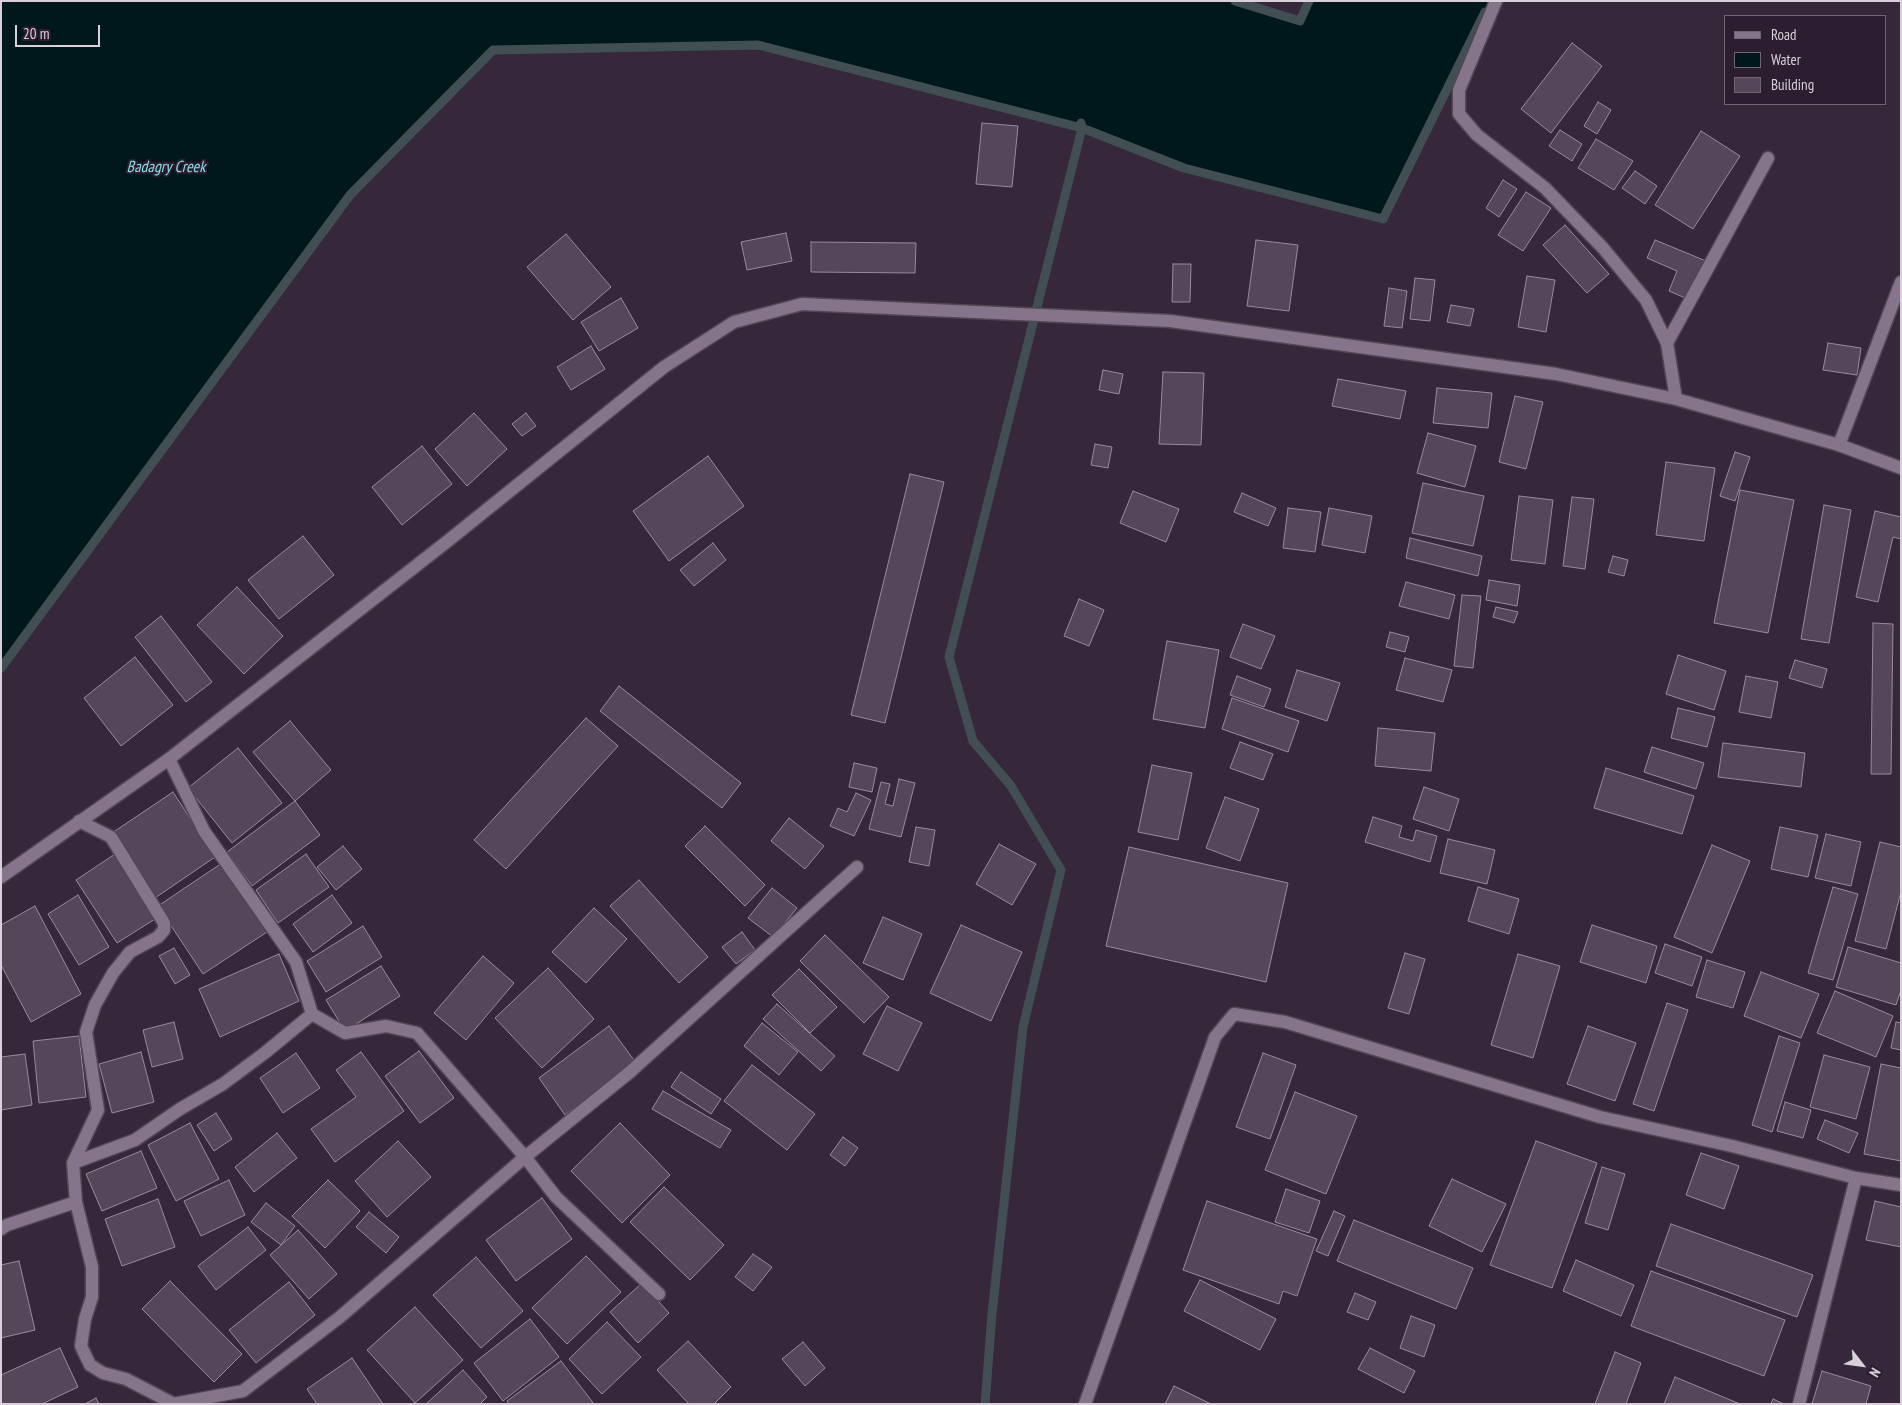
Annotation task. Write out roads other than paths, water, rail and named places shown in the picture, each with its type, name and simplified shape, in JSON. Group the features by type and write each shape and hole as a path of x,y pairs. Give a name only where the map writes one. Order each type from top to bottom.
{"street":[{"path":"1496,1 1459,90 1459,114 1477,135 1545,188 1604,248 1646,300 1667,343 1676,399"},
{"path":"1667,343 1768,158"},
{"path":"1839,445 1901,282"},
{"path":"1,877 169,759 434,552 664,367 734,322 802,304 1180,323 1556,374 1676,399 1839,445 1901,468"},
{"path":"169,759 204,831 296,962 312,1014 345,1033 386,1026 417,1033 525,1156 556,1197 659,1294"},
{"path":"79,821 111,838 164,923 164,930 158,937 130,952 113,973 95,1005 86,1032 98,1110 73,1163 76,1202 92,1267 92,1297 85,1319 82,1346 90,1366 103,1373 133,1382 173,1403 243,1391 340,1317 525,1156 630,1072 857,867"},
{"path":"73,1163 135,1140 223,1084 312,1014"},
{"path":"1085,1404 1215,1037 1234,1014 1285,1022 1600,1117 1732,1146 1856,1178 1901,1185"},
{"path":"1799,1404 1856,1178"},
{"path":"1,1229 7,1225 76,1202"}],"water":[{"name":"Badagry Creek","path":"1,1 1235,1 1300,21 1309,1 1491,1 1383,219 1184,168 1082,128 758,45 493,50 350,195 1,668"}],"waterway":[{"path":"1235,1 1300,21 1309,1"},
{"path":"1,668 350,195 493,50 758,45 1082,128 1184,168 1383,219 1485,12"},
{"path":"985,1404 992,1314 1023,1027 1061,870 1011,786 973,741 949,657 1082,128 1081,123"}]}
